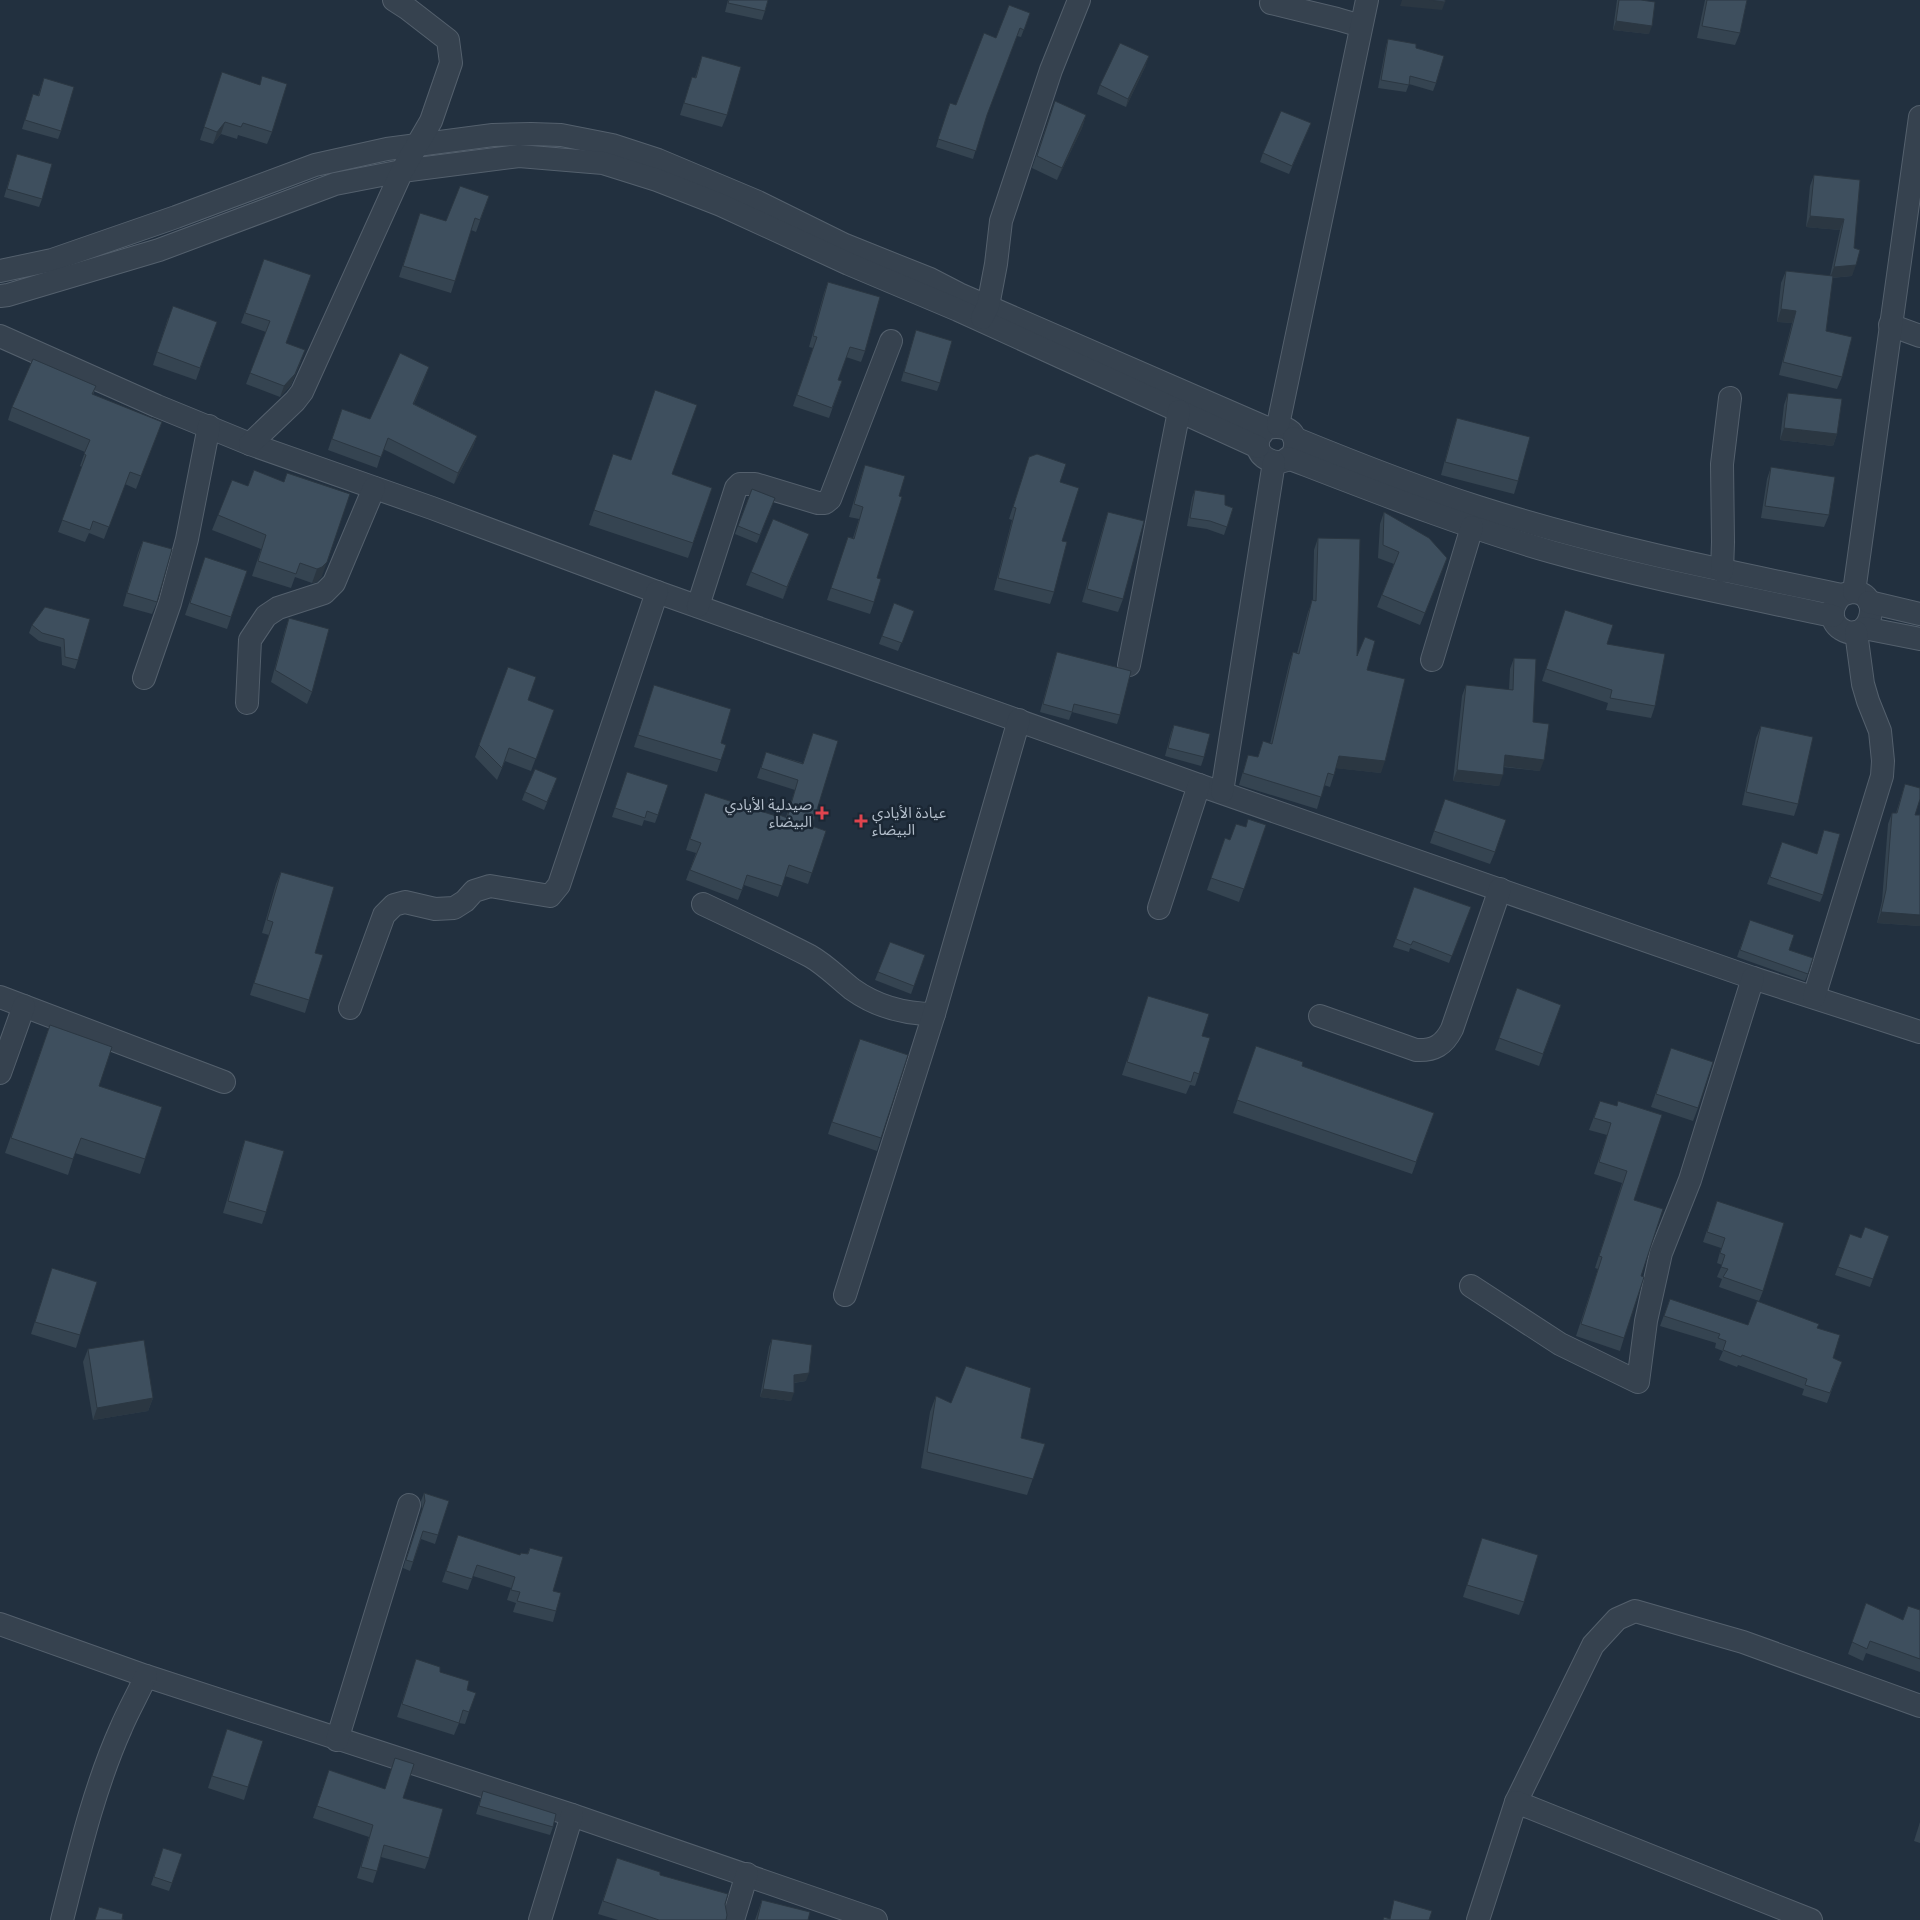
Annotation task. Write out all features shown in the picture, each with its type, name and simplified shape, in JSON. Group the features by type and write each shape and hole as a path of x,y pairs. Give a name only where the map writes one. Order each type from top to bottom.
{"street":[{"path":"250,444 296,401 302,392 402,171 431,121 451,64 448,40 394,0"},
{"path":"984,313 996,264 1001,221 1051,70 1079,0"},
{"path":"1222,792 1277,443 1360,26 1367,0"},
{"path":"1272,3 1360,26"},
{"path":"1855,597 1890,325 1920,117"},
{"path":"0,271 52,260 176,218 315,165 387,149 493,135 531,134 561,135 612,144 658,160 758,202 844,244 930,279 984,313 1179,411 1426,489 1522,531 1659,579 1833,616"},
{"path":"0,296 159,250 335,184 402,171 520,156 603,163 657,180 721,205 849,264 984,313 1277,443 1383,495 1472,527 1522,531 1855,597 1920,614"},
{"path":"1890,325 1920,336"},
{"path":"0,336 156,406 250,444 657,592 1199,785 1753,978 1920,1032"},
{"path":"698,606 736,488 740,484 755,484 818,503 825,503 830,500 891,341"},
{"path":"1722,571 1722,464 1730,398"},
{"path":"1129,665 1179,411"},
{"path":"144,678 170,603 188,539 209,426"},
{"path":"247,703 250,640 266,616 278,608 324,593 334,584 374,488"},
{"path":"1432,660 1472,527"},
{"path":"350,1008 384,915 394,905 405,902 435,909 454,908 465,901 474,891 490,886 550,896 560,885 657,592"},
{"path":"1855,597 1836,601 1833,608 1833,616 1836,624 1841,629 1848,632 1860,630 1920,639"},
{"path":"1814,997 1882,776 1881,738 1864,684 1860,630 1870,620 1872,611 1855,597"},
{"path":"845,1295 934,1014 1020,720"},
{"path":"1159,908 1199,785"},
{"path":"1320,1016 1416,1050 1426,1050 1441,1045 1448,1038 1452,1029 1500,889"},
{"path":"703,904 811,957 872,1001 900,1012 934,1014"},
{"path":"1472,1286 1560,1344 1638,1382 1646,1321 1661,1253 1690,1180 1753,978"},
{"path":"0,997 224,1082"},
{"path":"0,1073 24,1006"},
{"path":"337,1740 409,1505"},
{"path":"1478,1920 1516,1802 1593,1645 1617,1619 1635,1612 1743,1642 1920,1706"},
{"path":"0,1624 146,1676 337,1740 572,1815 876,1920"},
{"path":"62,1920 85,1830 120,1729 146,1676"},
{"path":"1516,1802 1811,1920"},
{"path":"540,1920 572,1815"},
{"path":"734,1920 747,1874"}],"building":[{"path":"729,0 768,0 765,11 728,3"},
{"path":"1429,0 1445,0 1445,2"},
{"path":"1619,0 1655,2 1652,26 1616,21"},
{"path":"1707,0 1747,0 1740,33 1702,26"},
{"path":"1009,5 1030,13 1024,30 1020,28 987,115 976,151 938,139 950,103 956,105 984,33 996,38"},
{"path":"1388,39 1416,44 1416,48 1444,56 1436,83 1410,76 1409,85 1381,80"},
{"path":"1120,43 1149,56 1128,99 1100,85"},
{"path":"702,56 741,67 727,115 684,103 692,77 696,78"},
{"path":"222,72 260,85 262,76 287,84 272,132 243,123 241,127 225,122 217,132 204,127"},
{"path":"44,78 74,87 61,131 25,120 33,94 39,96"},
{"path":"1055,101 1086,115 1062,168 1037,156"},
{"path":"1281,111 1311,123 1292,166 1263,153"},
{"path":"17,154 52,164 42,199 7,189"},
{"path":"1814,175 1860,180 1854,248 1860,250 1856,265 1834,267 1844,219 1810,216"},
{"path":"460,186 489,196 480,220 475,218 455,281 403,266 420,213 446,221"},
{"path":"264,259 311,275 286,343 305,350 295,374 284,386 250,373 270,321 245,313"},
{"path":"1786,271 1833,276 1826,331 1852,337 1842,377 1783,362 1796,311 1781,309"},
{"path":"828,282 880,297 865,351 850,347 838,380 842,381 832,408 797,395 817,337 813,336"},
{"path":"173,306 217,322 200,368 157,352"},
{"path":"916,330 952,341 940,383 904,372"},
{"path":"400,353 429,367 413,404 477,436 458,473 388,438 381,457 332,439 342,409 370,419"},
{"path":"33,359 96,386 92,394 162,422 141,476 130,472 109,527 93,521 90,530 62,520 90,440 12,407"},
{"path":"655,390 697,405 672,474 712,488 693,543 594,510 613,454 631,460"},
{"path":"1788,393 1842,399 1837,434 1784,428"},
{"path":"1457,418 1530,437 1518,481 1445,462"},
{"path":"1037,454 1066,464 1060,482 1079,488 1062,541 1067,542 1054,592 998,578 1016,508 1013,507 1029,457"},
{"path":"865,465 905,476 899,496 902,497 877,578 881,579 874,602 831,588 848,537 854,539 863,507 854,504"},
{"path":"1771,467 1835,477 1829,515 1765,506"},
{"path":"254,470 284,482 287,473 350,494 327,562 322,567 317,569 300,563 296,574 258,561 266,535 218,515 232,480 248,486"},
{"path":"752,489 775,498 760,535 738,526"},
{"path":"1195,490 1225,495 1225,505 1233,508 1227,527 1210,521 1190,518"},
{"path":"1108,512 1144,521 1123,599 1087,589"},
{"path":"1384,512 1429,538 1447,558 1425,613 1382,595 1399,552 1383,545"},
{"path":"773,519 809,534 787,587 751,572"},
{"path":"1318,538 1360,539 1357,656 1365,637 1375,641 1367,670 1405,679 1385,761 1339,756 1334,775 1328,773 1321,797 1243,773 1248,755 1258,757 1263,741 1272,744 1293,652 1299,654 1312,600 1316,601"},
{"path":"143,541 172,549 157,602 127,593"},
{"path":"205,557 247,571 231,617 190,603"},
{"path":"894,603 914,611 902,643 882,636"},
{"path":"45,607 90,619 78,660 65,657 64,639 42,633 32,625"},
{"path":"1565,610 1613,625 1607,644 1665,654 1655,706 1610,698 1612,690 1546,669"},
{"path":"289,618 329,629 312,692 275,670"},
{"path":"1057,652 1131,671 1120,715 1074,704 1072,712 1043,704"},
{"path":"1514,658 1536,659 1533,722 1549,724 1544,760 1505,755 1503,775 1457,770 1466,685 1513,690"},
{"path":"508,667 536,677 528,700 554,710 536,759 509,748 502,768 479,745"},
{"path":"654,685 731,709 721,743 726,745 721,760 638,735"},
{"path":"1174,725 1210,734 1204,757 1168,748"},
{"path":"1761,726 1813,737 1798,804 1746,792"},
{"path":"813,733 838,741 812,826 826,831 812,873 789,865 782,886 747,875 742,890 690,870 701,843 690,839 705,793 787,818 798,780 761,768 766,752 803,764"},
{"path":"535,769 557,778 547,802 525,792"},
{"path":"627,772 668,785 658,815 647,811 645,818 615,808"},
{"path":"1905,784 1920,788 1920,799 1915,815 1920,815 1920,915 1881,912 1886,890 1892,813 1897,813"},
{"path":"1445,799 1506,820 1495,852 1434,831"},
{"path":"1248,819 1266,825 1244,889 1211,878 1225,838 1230,840 1236,824 1246,827"},
{"path":"1824,830 1840,834 1823,895 1770,877 1782,842 1817,854"},
{"path":"281,872 334,887 315,953 323,955 309,1000 254,983 273,922 267,920"},
{"path":"1414,887 1471,907 1452,956 1413,941 1411,945 1396,939"},
{"path":"1750,920 1794,935 1789,950 1813,958 1808,974 1740,950"},
{"path":"890,942 925,955 914,986 878,972"},
{"path":"1517,988 1561,1005 1543,1054 1499,1038"},
{"path":"1148,996 1209,1014 1202,1036 1210,1038 1199,1074 1194,1072 1191,1082 1127,1062"},
{"path":"50,1025 112,1047 99,1086 162,1107 145,1159 81,1138 73,1159 11,1138"},
{"path":"860,1039 908,1055 881,1138 832,1122"},
{"path":"1256,1046 1303,1062 1302,1066 1434,1113 1416,1162 1237,1100"},
{"path":"1671,1048 1713,1062 1698,1108 1656,1094"},
{"path":"1600,1101 1617,1106 1618,1101 1662,1115 1634,1200 1663,1209 1641,1276 1644,1277 1624,1338 1581,1324 1602,1257 1599,1256 1627,1171 1599,1162 1611,1123 1594,1118"},
{"path":"245,1140 284,1151 266,1212 228,1201"},
{"path":"1717,1201 1784,1223 1763,1291 1723,1277 1728,1269 1721,1267 1725,1255 1720,1253 1725,1238 1707,1232"},
{"path":"1865,1227 1889,1236 1873,1279 1838,1267 1850,1234 1861,1238"},
{"path":"52,1268 97,1282 80,1335 35,1322"},
{"path":"1670,1299 1748,1325 1757,1301 1819,1324 1817,1328 1840,1335 1833,1358 1842,1362 1830,1393 1805,1385 1807,1379 1723,1350 1726,1341 1718,1338 1720,1334 1664,1316"},
{"path":"772,1339 812,1345 809,1373 794,1375 794,1393 763,1389"},
{"path":"144,1340 153,1398 97,1408 88,1349"},
{"path":"966,1366 1031,1388 1021,1438 1045,1444 1033,1479 927,1452 936,1396 951,1403"},
{"path":"424,1493 449,1501 438,1535 423,1531 413,1562 406,1560 425,1501"},
{"path":"458,1535 520,1555 521,1553 528,1554 530,1548 563,1557 553,1591 561,1593 556,1611 517,1601 520,1592 511,1590 515,1577 477,1565 472,1579 446,1571"},
{"path":"1482,1538 1538,1555 1524,1602 1467,1585"},
{"path":"1866,1603 1903,1620 1908,1606 1920,1610 1920,1659 1870,1641 1867,1649 1852,1642"},
{"path":"416,1659 440,1667 440,1672 469,1681 467,1690 476,1693 469,1712 463,1710 459,1723 402,1704"},
{"path":"227,1729 263,1741 248,1787 212,1776"},
{"path":"395,1758 414,1764 403,1798 443,1809 429,1858 384,1845 377,1871 361,1867 373,1825 317,1806 329,1770 385,1789"},
{"path":"483,1791 556,1814 553,1827 479,1806"},
{"path":"163,1848 182,1854 172,1883 154,1877"},
{"path":"617,1858 660,1872 660,1875 728,1894 725,1904 726,1920 659,1920 603,1901"},
{"path":"762,1900 810,1912 808,1920 757,1920"},
{"path":"1394,1900 1432,1911 1429,1920 1383,1920 1384,1917 1390,1919"},
{"path":"99,1907 123,1914 122,1919 124,1920 95,1920"}],"place":[{"name":"صيدلية الأيادي البيضاء","path":"822,813"},
{"name":"عيادة الأيادي البيضاء","path":"861,821"}]}
